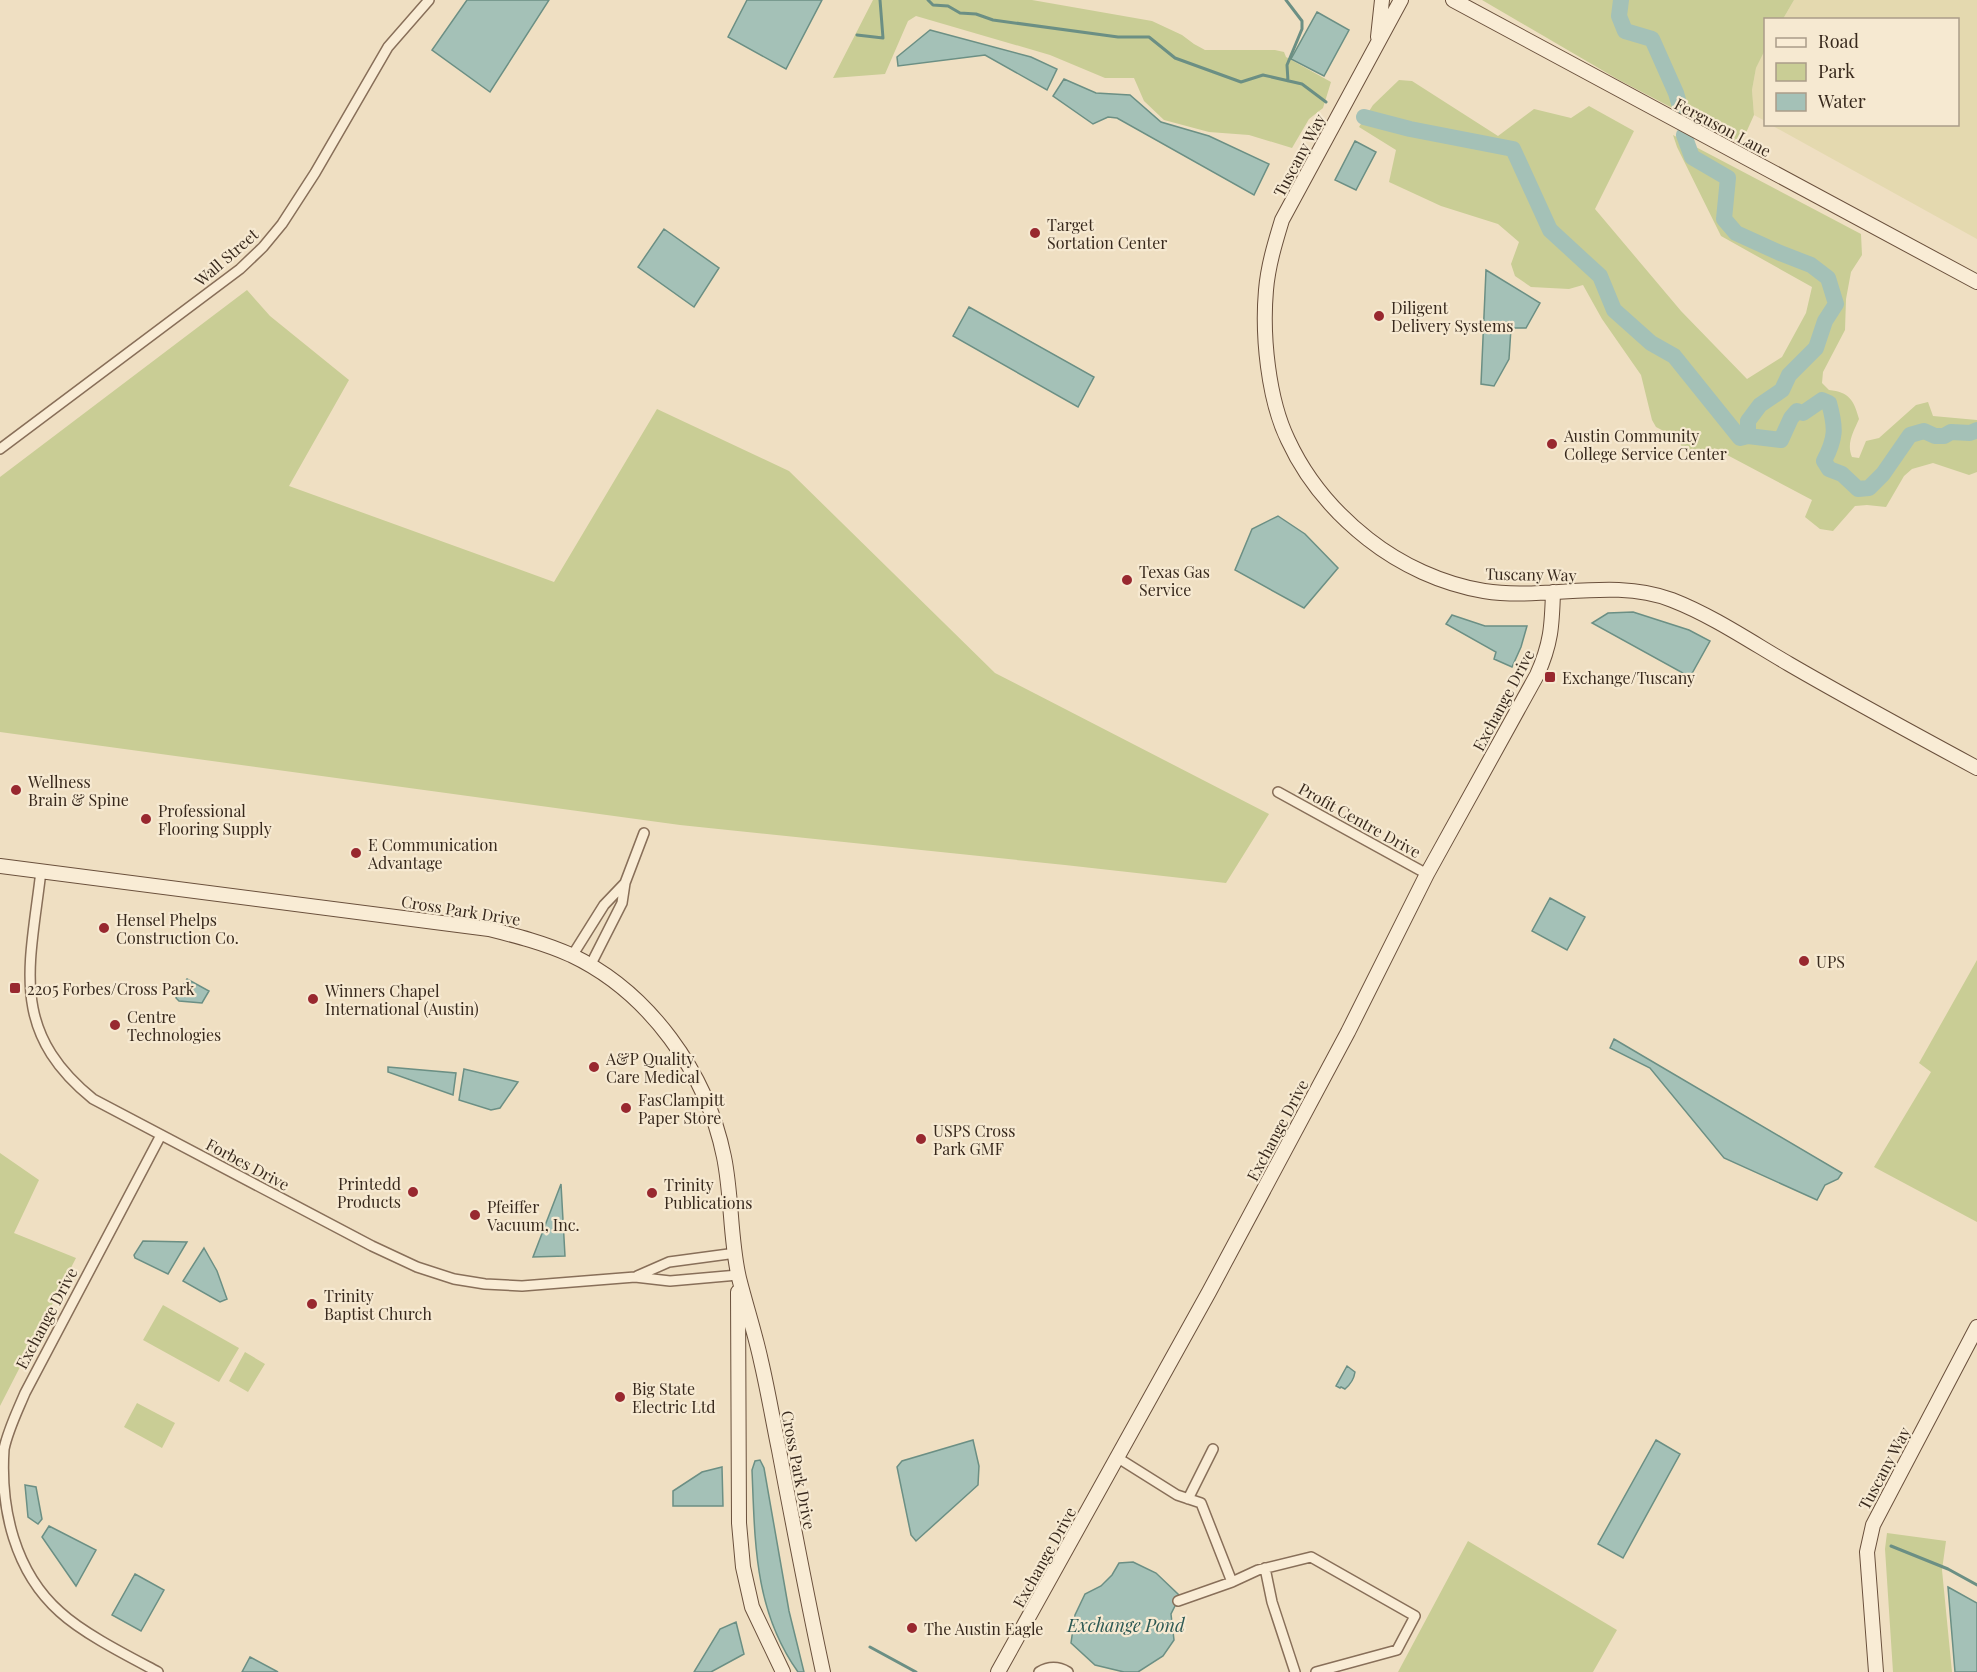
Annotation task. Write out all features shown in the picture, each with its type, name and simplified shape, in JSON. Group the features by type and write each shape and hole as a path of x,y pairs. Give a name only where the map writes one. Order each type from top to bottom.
{"street":[{"name":"Wall Street","path":"0,449 240,269 262,247 302,196 388,47 429,0"},
{"path":"1377,45 1382,0"},
{"name":"Tuscany Way","path":"1401,0 1282,220 1272,253 1264,318 1266,349 1277,409 1288,440 1309,476 1350,524 1381,549 1407,565 1448,582 1483,591 1510,593 1605,590 1643,592 1671,599 1977,768"},
{"name":"Ferguson Lane","path":"1453,0 1977,282"},
{"name":"Exchange Drive","path":"998,1672 1209,1292 1342,1042 1426,874 1538,673 1548,649 1552,629 1553,592"},
{"name":"Profit Centre Drive","path":"1278,792 1426,874"},
{"path":"590,966 622,903 626,883 644,833"},
{"name":"Cross Park Drive","path":"0,866 489,929 525,937 590,966 626,991 654,1018 673,1041 703,1093 724,1157 738,1275 739,1523 743,1567 752,1606 783,1672"},
{"name":"Forbes Drive","path":"42,871 29,980 36,1023 45,1045 60,1069 93,1100 372,1246 417,1267 454,1279 522,1286 634,1277 670,1281 738,1275"},
{"path":"572,956 604,905 626,883"},
{"name":"Exchange Drive","path":"158,1672 80,1627 60,1613 41,1593 24,1569 16,1551 1,1502 4,1450 11,1424 161,1135"},
{"name":"Forbes Drive","path":"634,1277 669,1262 736,1253"},
{"name":"Cross Park Drive","path":"738,1275 762,1362 823,1672"},
{"name":"Tuscany Way","path":"1876,1672 1867,1552 1873,1526 1977,1327"},
{"path":"1188,1499 1213,1449"},
{"path":"1118,1458 1177,1495 1201,1503 1232,1582"},
{"path":"1178,1601 1265,1568 1311,1557 1415,1616 1397,1650 1316,1672"},
{"path":"1265,1568 1272,1602 1295,1672"},
{"path":"132,1672 138,1662"},
{"path":"1039,1672 1054,1667 1068,1672"}],"shaded area":[{"path":"1794,0 1977,0 1977,239 1773,126 1959,126 1959,18 1784,18"},
{"path":"1764,52 1764,120 1754,115 1752,90 1756,68"}],"green space":[{"path":"873,0 1032,0 1152,21 1182,35 1205,50 1284,52 1286,57 1331,82 1323,108 1309,119 1292,148 1249,135 1209,132 1164,120 1144,101 1134,78 1105,78 1050,55 916,16 908,21 885,74 833,78"},
{"path":"1482,0 1794,0 1784,18 1764,18 1764,52 1756,68 1752,90 1754,115 1741,144 1619,80"},
{"path":"1399,80 1412,81 1498,136 1534,109 1571,118 1589,106 1634,131 1595,209 1681,311 1747,379 1782,357 1806,313 1812,287 1721,236 1673,135 1861,234 1862,255 1851,272 1846,299 1845,330 1823,372 1822,383 1829,390 1846,395 1853,402 1859,419 1850,442 1852,457 1859,458 1866,441 1879,438 1916,405 1928,402 1933,416 1977,420 1977,472 1969,475 1933,463 1912,469 1904,476 1886,507 1855,506 1833,531 1820,529 1805,517 1812,500 1714,448 1710,455 1696,458 1684,450 1677,438 1656,427 1652,420 1641,375 1602,319 1583,285 1569,289 1531,287 1515,276 1511,264 1519,242 1498,224 1441,206 1389,182 1396,150 1359,127 1373,105"},
{"path":"247,290 270,316 349,380 289,486 554,582 657,409 789,471 995,673 1269,814 1226,883 680,825 0,732 0,477"},
{"path":"1977,960 1977,1222 1874,1167 1931,1072 1919,1063"},
{"path":"0,1153 39,1180 14,1233 76,1258 0,1406"},
{"path":"163,1305 239,1348 219,1382 143,1340"},
{"path":"245,1352 265,1364 248,1392 229,1381"},
{"path":"137,1403 175,1423 162,1448 124,1427"},
{"path":"1887,1533 1946,1541 1942,1570 1952,1672 1893,1672 1885,1549"},
{"path":"1468,1541 1617,1630 1593,1672 1398,1672"}],"water":[{"path":"467,0 549,0 490,92 432,50"},
{"path":"747,0 822,0 786,69 728,37"},
{"path":"1317,12 1349,30 1324,76 1291,59"},
{"path":"930,30 1031,57 1057,69 1047,90 985,55 898,66 897,57"},
{"path":"1064,79 1096,93 1130,95 1161,122 1209,136 1269,164 1254,195 1117,118 1108,117 1093,124 1053,96"},
{"path":"1355,141 1376,152 1356,190 1335,180"},
{"path":"664,229 719,268 694,307 638,267"},
{"path":"1486,270 1540,303 1526,328 1511,328 1509,359 1494,386 1481,384"},
{"path":"969,307 1094,377 1078,407 953,336"},
{"path":"1278,516 1305,534 1338,568 1304,608 1235,570 1252,529"},
{"path":"1633,612 1689,630 1710,641 1690,677 1592,623 1608,613"},
{"path":"1452,615 1485,626 1527,626 1512,667 1494,659 1496,652 1446,624"},
{"path":"1550,898 1585,917 1567,950 1532,931"},
{"path":"187,979 209,991 202,1003 179,1001 176,998"},
{"path":"1614,1039 1842,1173 1838,1179 1825,1185 1817,1200 1724,1158 1650,1068 1610,1048"},
{"path":"388,1067 456,1073 453,1095 388,1072"},
{"path":"464,1069 518,1082 500,1108 491,1110 459,1100"},
{"path":"561,1184 565,1256 533,1257"},
{"path":"143,1241 187,1242 168,1274 135,1258 134,1255"},
{"path":"204,1248 217,1271 227,1299 220,1302 183,1281"},
{"path":"1347,1366 1355,1372 1354,1377 1345,1389 1340,1388 1336,1386"},
{"path":"973,1440 979,1466 978,1485 916,1541 911,1535 897,1467 902,1461"},
{"path":"1656,1440 1680,1454 1623,1558 1598,1544"},
{"path":"760,1460 764,1468 789,1611 804,1672 798,1672 784,1648 765,1600 756,1549 752,1470 755,1461"},
{"path":"722,1467 723,1506 673,1506 673,1491 702,1472"},
{"path":"25,1485 36,1487 42,1519 38,1524 28,1517"},
{"path":"49,1526 96,1550 76,1586 42,1537"},
{"name":"Exchange Pond","path":"1133,1562 1156,1573 1180,1596 1171,1614 1174,1640 1163,1656 1138,1672 1124,1672 1095,1665 1071,1643 1075,1615 1085,1594 1101,1586 1112,1575 1119,1563"},
{"path":"135,1574 164,1590 141,1631 112,1615"},
{"path":"1948,1587 1977,1603 1977,1672 1955,1672"},
{"path":"736,1622 744,1654 711,1672 694,1672 720,1629"},
{"path":"250,1657 278,1672 242,1672"}],"waterway":[{"path":"857,35 883,38 880,0"},
{"path":"928,0 933,5 948,6 960,13 976,14 993,20 1118,37 1149,37 1175,58 1241,82 1263,75 1302,84 1326,102"},
{"path":"1286,0 1302,21 1302,29 1287,65 1288,81"},
{"path":"1621,0 1619,16 1625,31 1652,39 1676,93 1683,117"},
{"path":"1364,117 1410,129 1513,149 1550,230 1600,276 1614,310 1651,343 1674,356 1740,438 1748,436 1781,440 1791,418 1797,411 1803,413 1822,400 1829,403 1834,433 1824,461 1829,469 1842,474 1858,489 1869,488 1883,474 1910,435 1924,431 1935,436 1944,436 1951,432 1970,433 1977,430"},
{"path":"1684,135 1692,157 1728,178 1724,219 1736,233 1811,265 1828,278 1836,304 1825,321 1816,348 1789,375 1782,390 1760,405 1748,421 1748,436"},
{"path":"1891,1546 1948,1569 1977,1585"},
{"path":"870,1647 916,1672"}],"place":[{"name":"Target Sortation Center","path":"1035,233"},
{"name":"Diligent Delivery Systems","path":"1379,316"},
{"name":"Austin Community College Service Center","path":"1552,444"},
{"name":"Texas Gas Service","path":"1127,580"},
{"name":"Exchange/Tuscany","path":"1550,677"},
{"name":"Wellness Brain & Spine","path":"16,790"},
{"name":"Professional Flooring Supply","path":"146,819"},
{"name":"E Communication Advantage","path":"356,853"},
{"name":"Hensel Phelps Construction Co.","path":"104,928"},
{"name":"UPS","path":"1804,961"},
{"name":"2205 Forbes/Cross Park","path":"15,988"},
{"name":"Winners Chapel International (Austin)","path":"313,999"},
{"name":"Centre Technologies","path":"115,1025"},
{"name":"A&P Quality Care Medical","path":"594,1067"},
{"name":"FasClampitt Paper Store","path":"626,1108"},
{"name":"USPS Cross Park GMF","path":"921,1139"},
{"name":"Printedd Products","path":"413,1192"},
{"name":"Trinity Publications","path":"652,1193"},
{"name":"Pfeiffer Vacuum, Inc.","path":"475,1215"},
{"name":"Trinity Baptist Church","path":"312,1304"},
{"name":"Big State Electric Ltd","path":"620,1397"},
{"name":"The Austin Eagle","path":"912,1628"}]}
